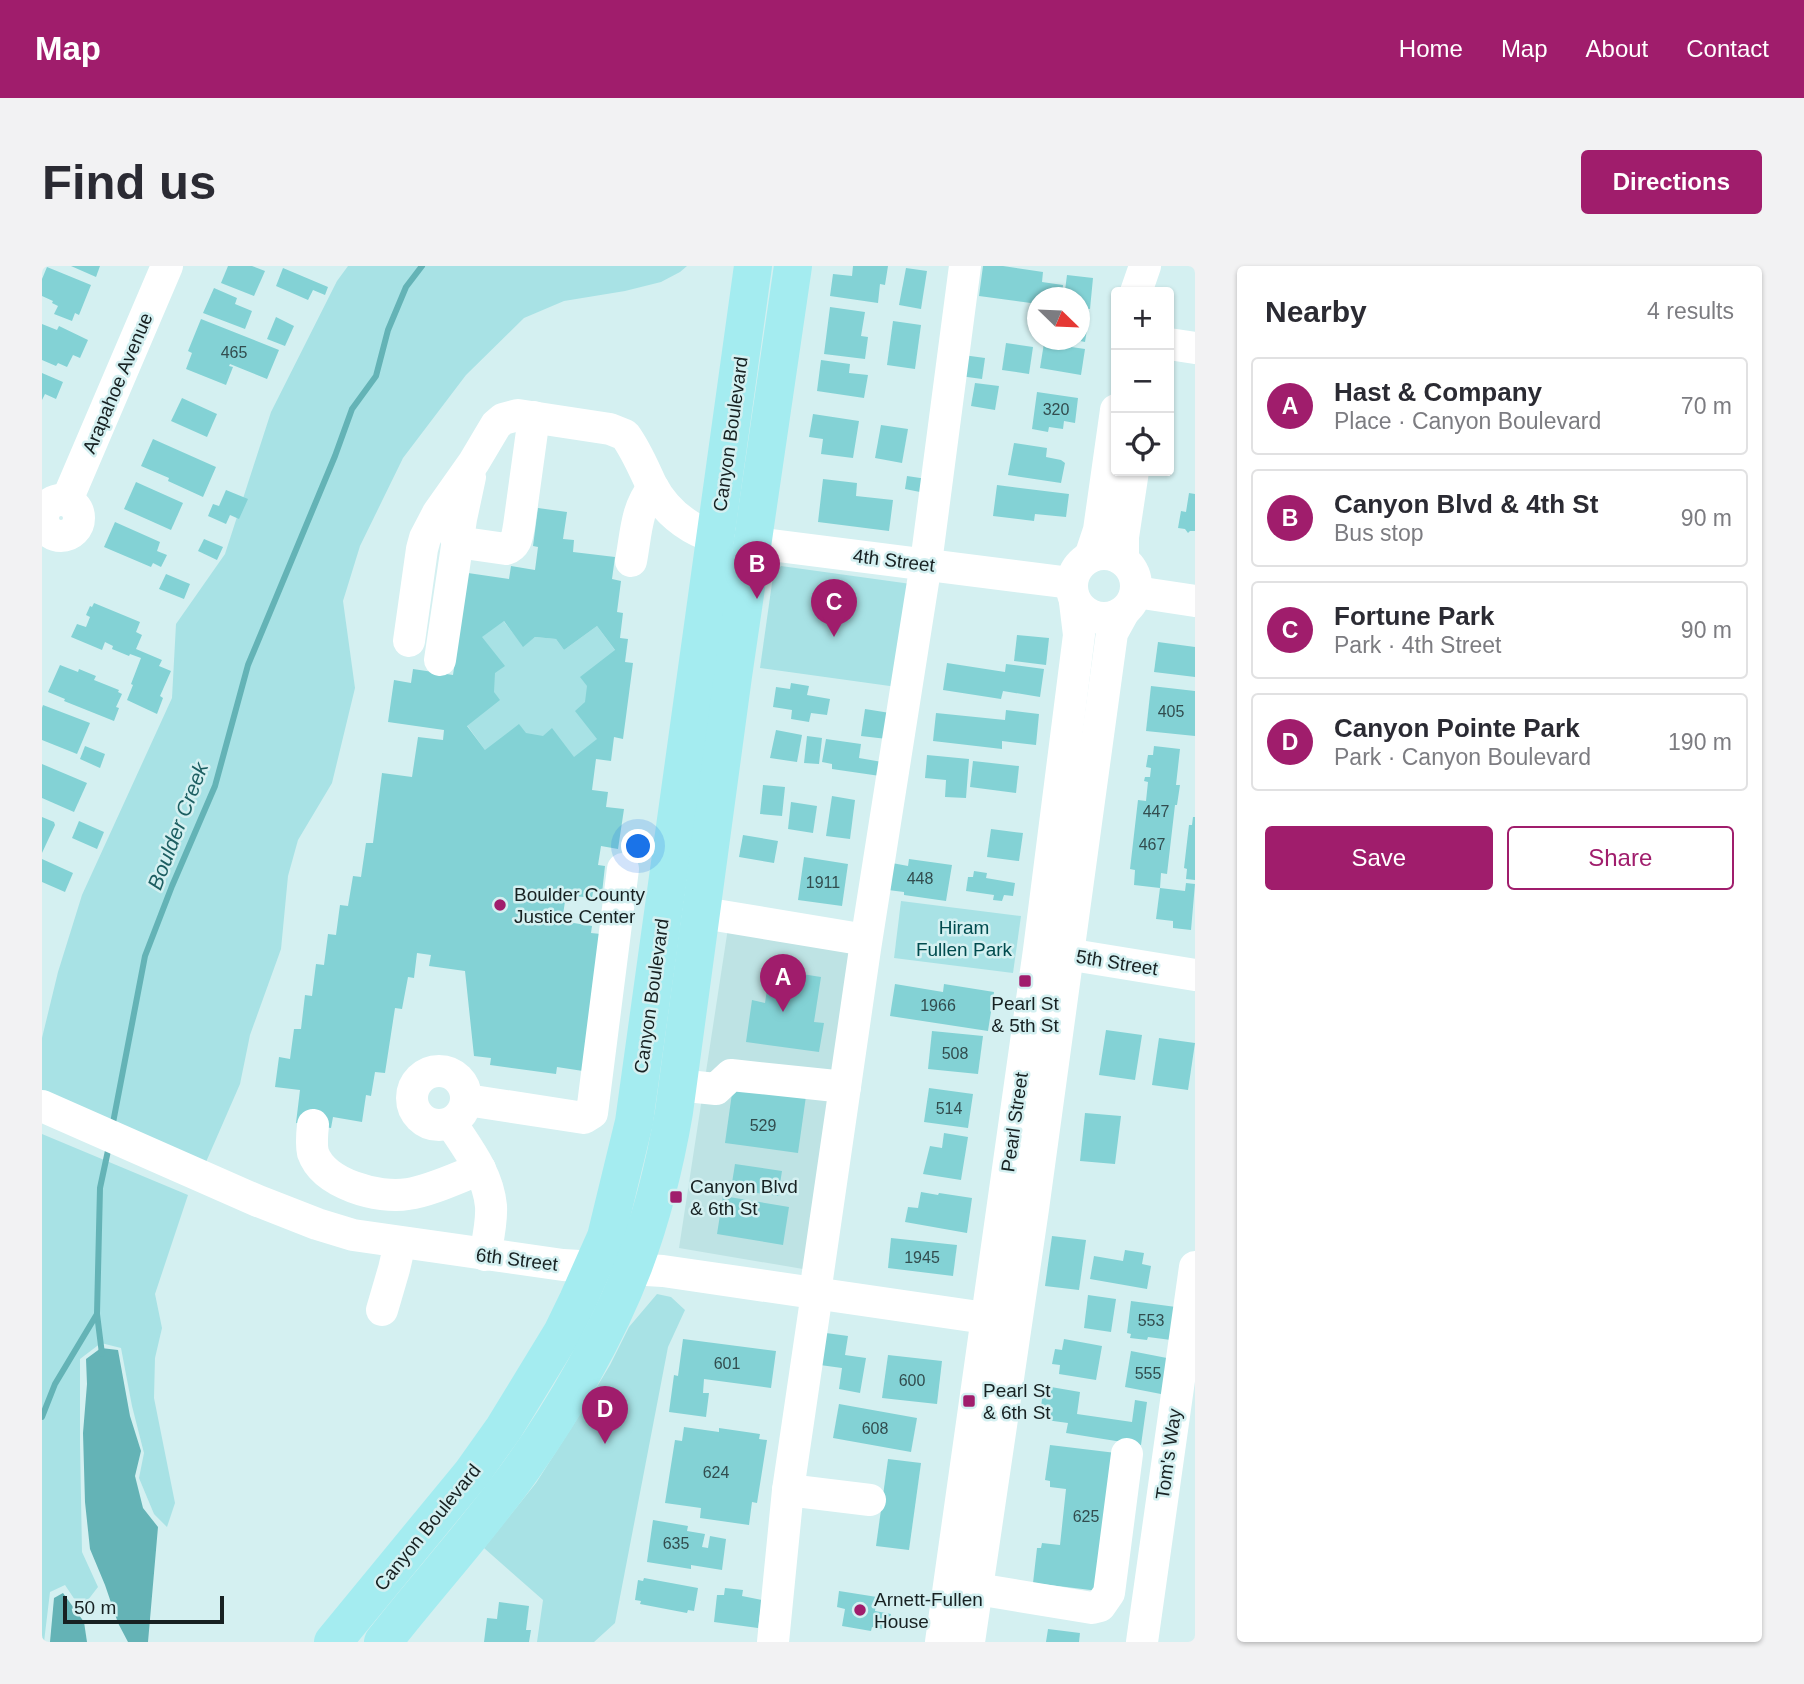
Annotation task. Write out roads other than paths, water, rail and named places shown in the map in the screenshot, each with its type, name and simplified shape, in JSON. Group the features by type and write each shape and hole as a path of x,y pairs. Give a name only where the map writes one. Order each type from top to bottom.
{"main road":[{"name":"Canyon Boulevard","path":"333,1642 472,1473 504,1428 562,1333 606,1237 682,910 734,541 753,266"},
{"name":"Canyon Boulevard","path":"734,541 793,266"},
{"name":"Canyon Boulevard","path":"383,1642 485,1517 543,1438 588,1362 632,1269 643,1240 662,1169 677,1085 682,910"}],"street":[{"name":"Arapahoe Avenue","path":"49,523 167,266"},
{"path":"773,1642 788,1490 816,1286 866,940 926,563 965,266"},
{"path":"1138,287 1147,266"},
{"path":"1147,266 1151,287"},
{"path":"1174,345 1195,348"},
{"path":"1090,557 1099,530 1116,413"},
{"path":"409,641 422,549 438,513 496,425 503,419 518,415 534,417 515,543 506,549 457,542"},
{"name":"4th Street","path":"534,417 610,429 625,435 653,488 670,510 690,528 734,541 926,563 1073,592"},
{"path":"440,660 457,542 474,462"},
{"path":"1124,560 1123,537 1132,476"},
{"path":"631,561 640,510 644,498 653,488"},
{"path":"1130,602 1136,580 1132,569 1124,560 1101,554 1090,557 1074,572 1073,592 1088,615 1096,618 1106,619 1130,602 1195,601"},
{"name":"Pearl Street","path":"1053,952 1079,635 1073,592"},
{"name":"Pearl Street","path":"941,1642 1001,1320 1053,952 1112,633 1130,602"},
{"path":"485,1255 491,1207 488,1188 459,1112 584,1118 592,1113 623,869"},
{"path":"682,910 866,940"},
{"name":"5th Street","path":"1053,952 1195,975"},
{"path":"677,1085 716,1089 731,1075 845,1087"},
{"name":"6th Street","path":"49,1109 258,1201 353,1235 563,1265 632,1269 817,1293 1001,1320"},
{"path":"313,1125 313,1153 322,1168 341,1181 376,1193 411,1194 480,1169"},
{"path":"382,1310 400,1243"},
{"name":"Tom's Way","path":"1142,1642 1195,1267"},
{"name":"Pearl Street","path":"969,1642 977,1589 1001,1320"},
{"path":"977,1589 1092,1608 1101,1606 1109,1593 1127,1454"},
{"path":"788,1490 870,1500"}],"waterway":[{"name":"Boulder Creek","path":"112,1128 145,956 215,786 248,665 352,409 376,376 388,330 406,287 422,266"},
{"name":"Boulder Creek","path":"42,1417 55,1384 97,1314 100,1188 109,1146"},
{"path":"97,1314 102,1354"}],"place":[{"name":"Canyon Blvd & 4th St","path":"757,599"},
{"name":"Fortune Park","path":"834,637"},
{"name":"Boulder County Justice Center","path":"500,905"},
{"name":"Pearl St & 5th St","path":"1025,981"},
{"name":"Hast & Company","path":"783,1012"},
{"name":"Canyon Blvd & 6th St","path":"676,1197"},
{"name":"Pearl St & 6th St","path":"969,1401"},
{"name":"Canyon Pointe Park","path":"605,1444"},
{"name":"Arnett-Fullen House","path":"860,1610"}],"park label":[{"name":"Hiram Fullen Park","path":"964,938"}]}
